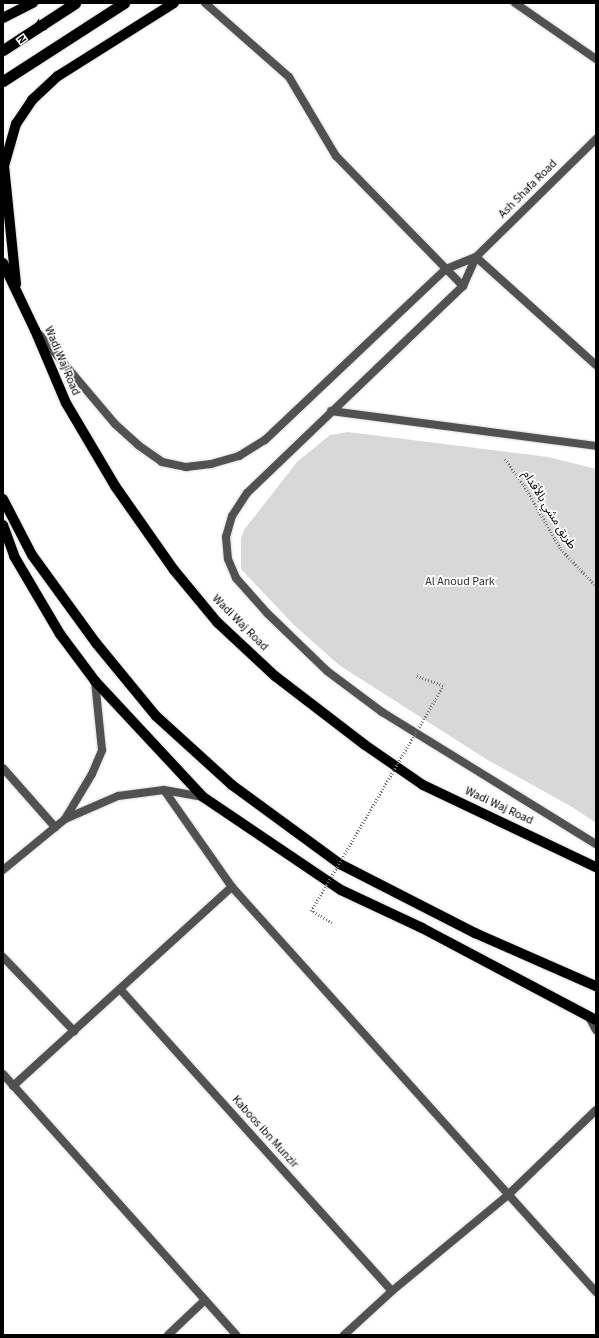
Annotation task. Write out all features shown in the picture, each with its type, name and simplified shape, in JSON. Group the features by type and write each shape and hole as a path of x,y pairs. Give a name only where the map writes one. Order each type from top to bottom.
{"highway":[{"path":"3,50 75,3"},
{"path":"3,81 124,3"}],"main road":[{"path":"3,18 33,3"},
{"path":"17,294 4,166 16,124 32,100 58,76 174,3"},
{"name":"Wadi Waj Road","path":"3,263 35,330 66,403 115,486 174,570 217,622 275,676 365,745 423,785 596,867"},
{"path":"3,499 32,555 96,643 156,716 232,785 340,864 476,933 596,986"},
{"path":"3,526 14,556 56,627 94,681 203,797 341,890 422,928 593,1018"}],"street":[{"path":"205,3 289,77 336,156 463,286"},
{"path":"521,4 596,59"},
{"name":"Ash Shafa Road","path":"476,257 596,139"},
{"path":"35,330 115,424 138,445 162,462 186,467 211,464 239,456 265,440 446,269 476,257"},
{"path":"476,257 463,286 247,493 232,516 226,537 228,560 236,578 267,614 327,671 382,712 596,844"},
{"path":"476,257 596,365"},
{"path":"331,411 596,446"},
{"path":"3,870 64,819 92,774 102,750 94,681"},
{"path":"3,768 55,827"},
{"path":"64,819 118,796 164,790 203,797"},
{"path":"164,790 232,887 596,1292"},
{"path":"13,1086 232,887"},
{"path":"3,957 74,1031"},
{"name":"Kaboos ibn Munzir","path":"120,989 392,1291"},
{"path":"593,1018 596,1030"},
{"path":"3,1074 236,1335"},
{"path":"344,1335 392,1291 508,1195 596,1110"},
{"path":"168,1335 205,1300"}],"path":[{"name":"طريق مشي بالأقدام","path":"505,459 524,485 561,549 596,586"},
{"path":"332,923 311,911 443,686 416,676"}],"green space":[{"name":"Al Anoud Park","path":"348,432 548,457 596,469 596,823 572,807 486,759 339,665 294,625 241,569 241,539 244,530 297,462 330,435"}]}
